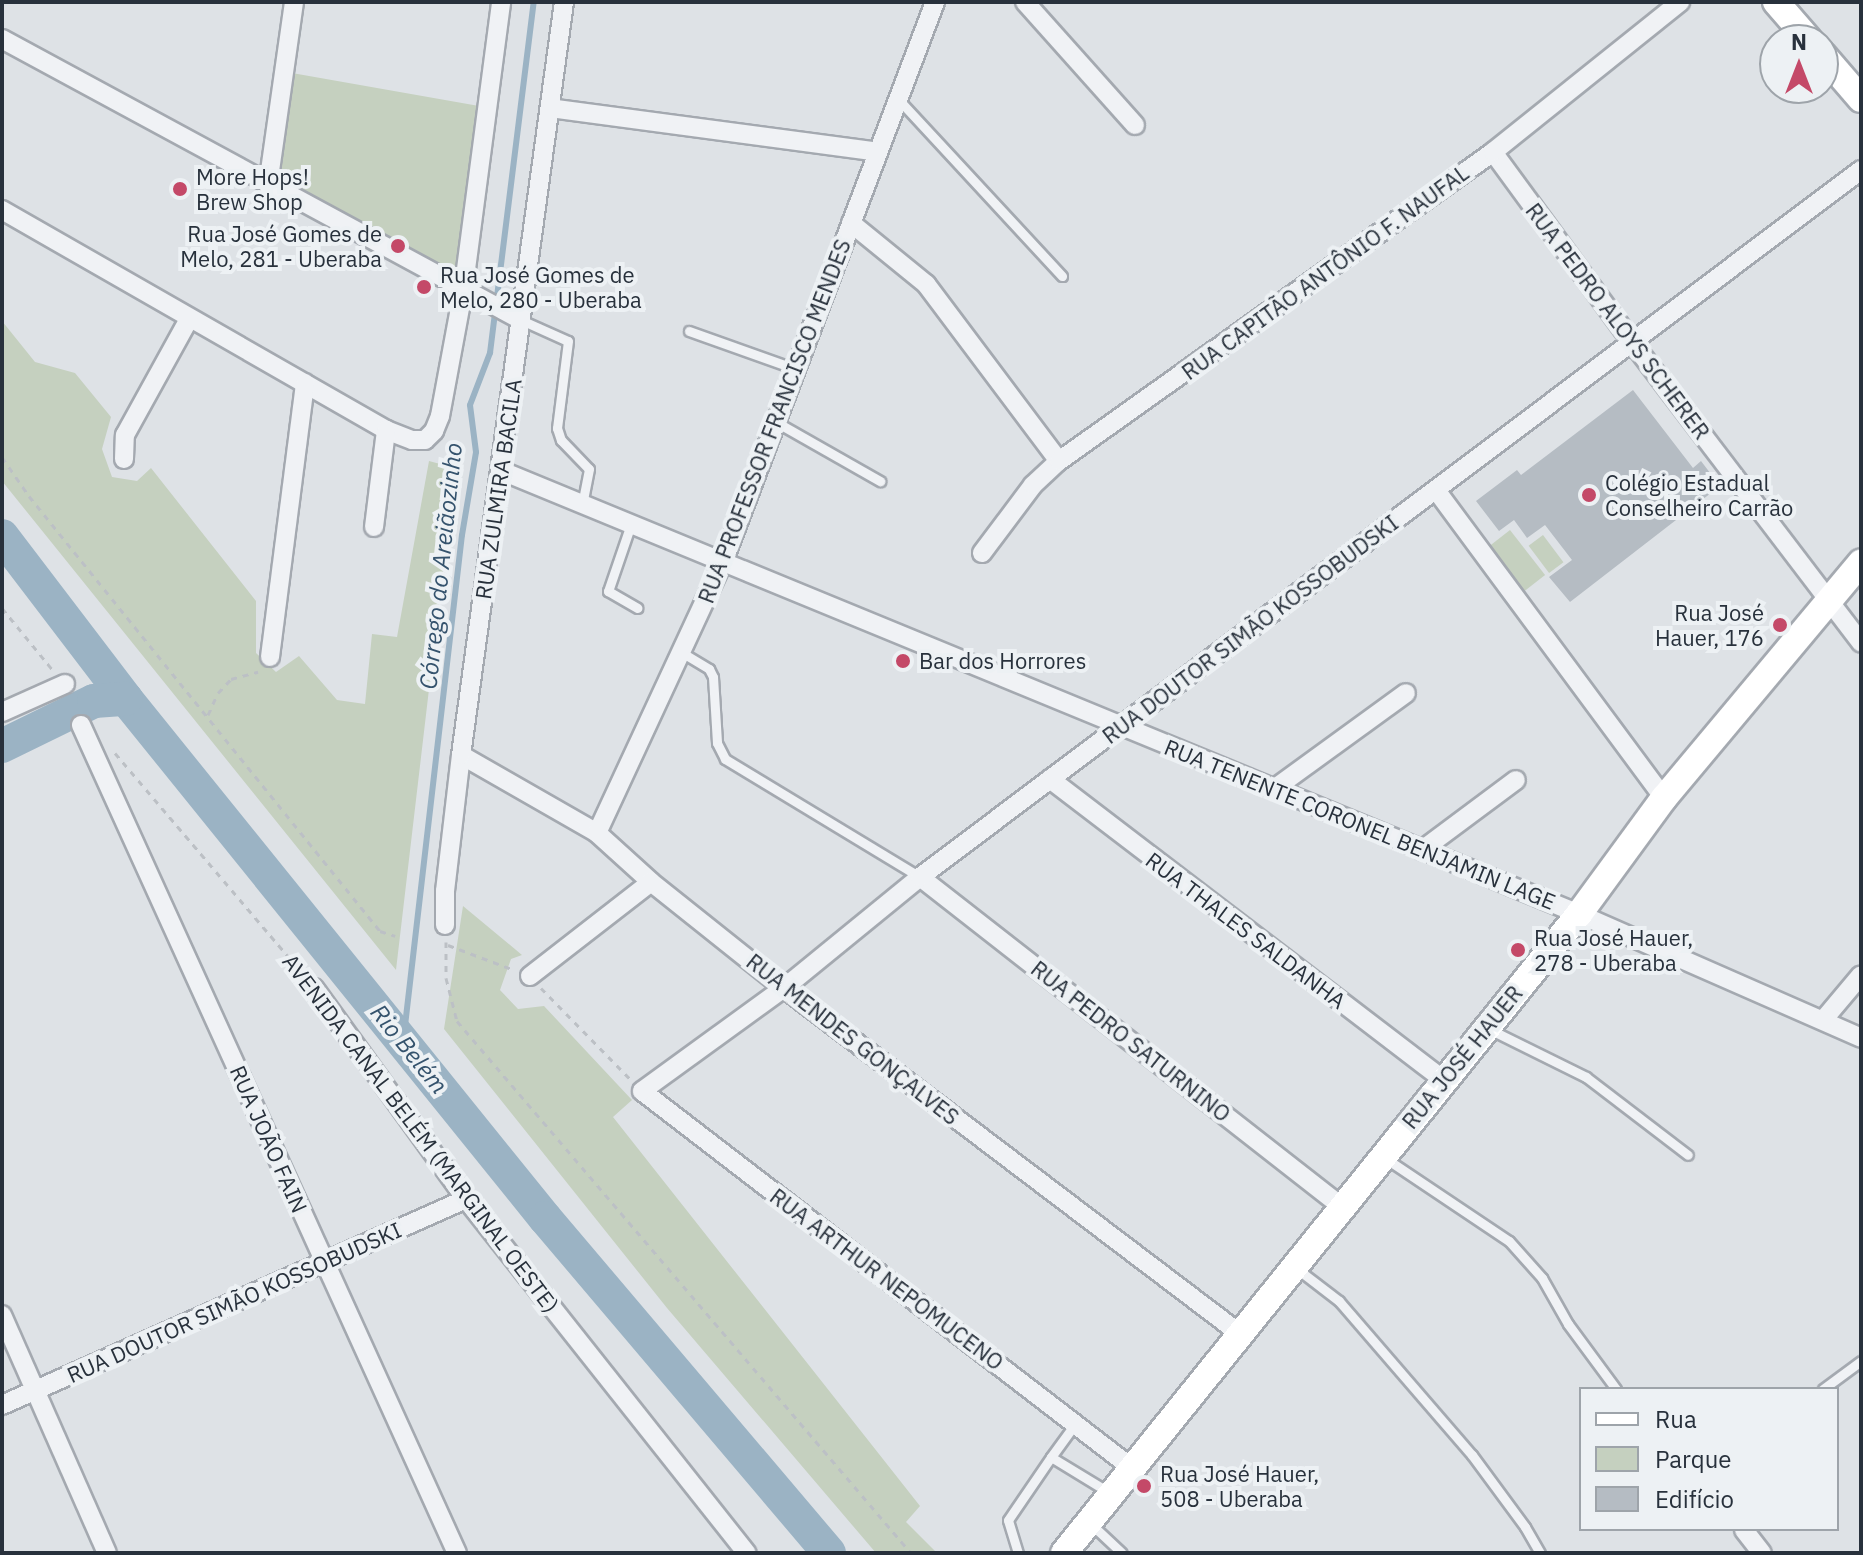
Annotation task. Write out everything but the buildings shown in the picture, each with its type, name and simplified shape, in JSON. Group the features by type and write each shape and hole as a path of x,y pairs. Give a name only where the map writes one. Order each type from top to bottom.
{"main road":[{"path":"1776,2 1795,24"},
{"path":"1839,74 1861,99"},
{"name":"RUA JOSÉ HAUER","path":"1064,1553 1579,914 1664,798 1861,562"}],"street":[{"path":"268,185 294,2"},
{"path":"2,210 386,430 412,440 425,440 434,431 440,416 463,292 501,2"},
{"name":"RUA ZULMIRA BACILA","path":"445,934 445,891 461,755 564,2"},
{"name":"RUA PROFESSOR FRANCISCO MENDES","path":"597,833 723,562 896,97 935,2"},
{"path":"1025,2 1135,125"},
{"name":"RUA CAPITÃO ANTÔNIO F. NAUFAL","path":"982,553 1033,485 1059,461 1493,152 1680,2"},
{"path":"3,43 463,292 521,320"},
{"path":"550,108 878,152"},
{"name":"RUA PEDRO ALOYS SCHERER","path":"1493,152 1632,342 1861,643"},
{"name":"RUA DOUTOR SIMÃO KOSSOBUDSKI","path":"642,1091 784,988 920,877 1861,170"},
{"path":"851,223 926,284 1059,461"},
{"path":"124,459 125,435 189,319"},
{"path":"270,657 305,383"},
{"path":"374,527 386,430"},
{"name":"RUA TENENTE CORONEL BENJAMIN LAGE","path":"502,471 1579,914 1824,1019 1861,1038"},
{"path":"1436,490 1664,798"},
{"path":"2,712 65,684"},
{"path":"1274,789 1406,693"},
{"name":"RUA JOÃO FAIN","path":"81,725 457,1553"},
{"name":"RUA MENDES GONÇALVES","path":"461,755 597,833 651,882 784,988 1239,1333"},
{"name":"RUA THALES SALDANHA","path":"1050,779 1443,1080"},
{"path":"1422,850 1516,780"},
{"name":"RUA PEDRO SATURNINO","path":"920,877 1341,1206"},
{"path":"530,976 651,882"},
{"path":"1824,1019 1861,975"},
{"name":"AVENIDA CANAL BELÉM (MARGINAL OESTE)","path":"314,988 466,1199 747,1553"},
{"name":"RUA ARTHUR NEPOMUCENO","path":"642,1091 1132,1468"},
{"name":"RUA DOUTOR SIMÃO KOSSOBUDSKI","path":"2,1405 466,1199"},
{"path":"2,1315 107,1553"},
{"path":"1745,1531 1762,1553"}],"lane":[{"path":"896,97 1062,276"},
{"path":"521,320 568,341 557,428 561,440 589,469 582,504"},
{"path":"689,331 796,369"},
{"path":"776,422 880,481"},
{"path":"631,524 608,591 638,608"},
{"path":"681,652 709,669 713,677 717,743 725,759 920,877"},
{"path":"1486,1027 1518,1047 1586,1077 1688,1155"},
{"path":"1382,1156 1509,1241 1542,1278 1568,1324 1615,1387"},
{"path":"1293,1266 1339,1301 1452,1432 1525,1527 1540,1553"},
{"path":"1826,1387 1861,1361"},
{"path":"1018,1553 1008,1520 1076,1423"},
{"path":"1051,1457 1111,1494"},
{"path":"1088,1522 1122,1553"}],"path":[{"path":"2,457 29,496 380,931 395,936"},
{"path":"2,608 65,684"},
{"path":"208,717 218,693 231,679 265,669 270,657"},
{"name":"AVENIDA CANAL BELÉM (MARGINAL OESTE)","path":"115,753 314,988"},
{"path":"642,1091 530,976 445,934 446,978 457,1021 911,1553"}],"green space":[{"path":"292,73 479,106 456,282 276,183"},
{"path":"2,321 35,362 75,373 111,417 102,449 112,477 137,481 151,468 256,601 256,653 276,672 299,656 337,700 365,704 372,634 397,637 429,461 455,468 396,970 2,481"},
{"path":"1510,530 1545,575 1525,591 1490,546"},
{"path":"1543,535 1563,562 1549,573 1529,546"},
{"path":"463,906 522,955 511,959 500,990 518,1009 544,1006 632,1100 613,1117 920,1506 906,1522 937,1553 876,1553 667,1308 444,1029"}],"waterway":[{"name":"Córrego do Areiãozinho","path":"403,1043 462,535 476,452 470,405 490,353 534,2"},
{"name":"Rio Belém","path":"2,536 126,699 545,1218 829,1553"},
{"path":"2,746 94,701 126,699"}],"place":[{"name":"More Hops! Brew Shop","path":"180,189"},
{"name":"Rua José Gomes de Melo, 281 - Uberaba","path":"398,246"},
{"name":"Rua José Gomes de Melo, 280 - Uberaba","path":"424,287"},
{"name":"Colégio Estadual Conselheiro Carrão","path":"1589,495"},
{"name":"Rua José Hauer, 176","path":"1780,625"},
{"name":"Bar dos Horrores","path":"903,661"},
{"name":"Rua José Hauer, 278 - Uberaba","path":"1518,950"},
{"name":"Rua José Hauer, 508 - Uberaba","path":"1144,1486"}]}
